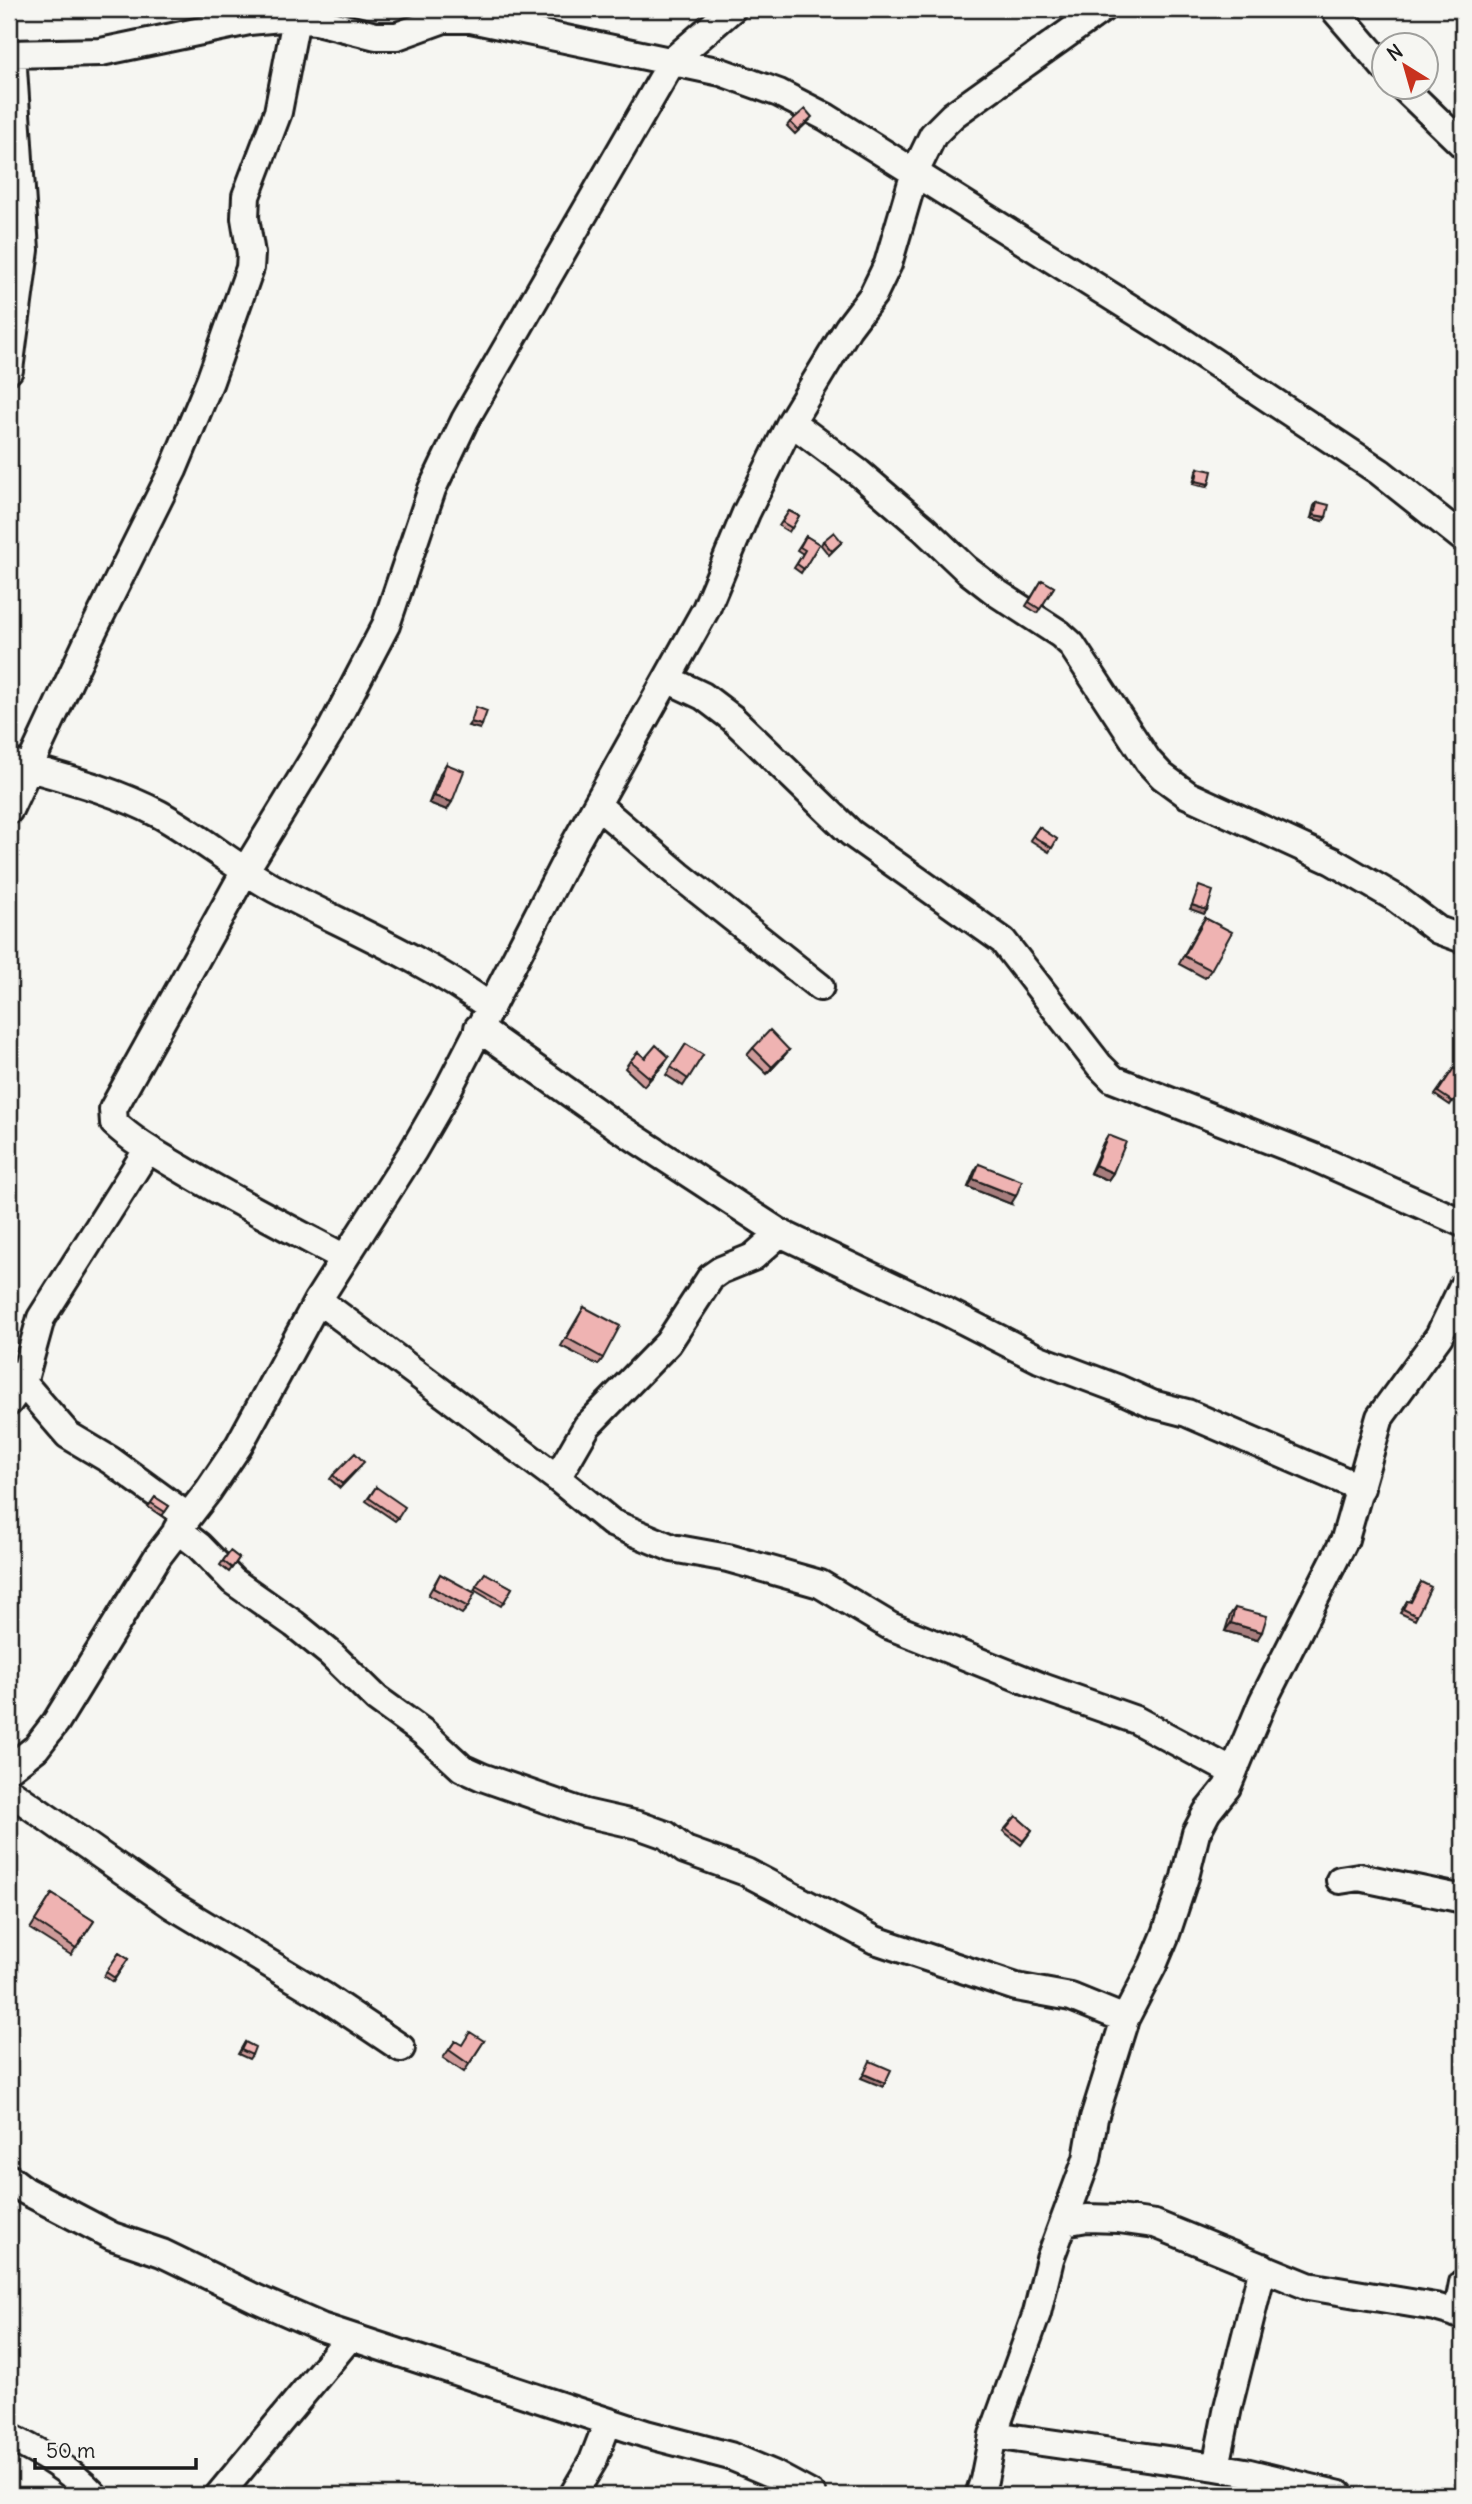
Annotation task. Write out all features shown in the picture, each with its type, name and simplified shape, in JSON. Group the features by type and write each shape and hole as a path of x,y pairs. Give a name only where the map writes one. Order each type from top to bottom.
{"street":[{"path":"343,1257 222,1193 148,1149 114,1123 113,1110 245,871 330,732 386,625 432,489 465,420 673,60 732,9"},
{"path":"9,1769 36,1748 56,1722 182,1523 208,1491 239,1445 343,1257 413,1151 443,1099 573,846 706,609 746,513 791,422 848,328 873,295 888,264 915,172 933,135 953,115 1102,9"},
{"path":"1334,9 1370,51"},
{"path":"9,370 25,250 10,54 101,52 281,18 316,21 376,36 397,36 444,19 471,19 721,72 779,93 826,117 1173,335 1380,472 1463,538"},
{"path":"9,810 19,765 86,643 173,470 215,368 250,268 251,254 245,218 246,196 251,177 278,113 296,19"},
{"path":"1418,102 1463,145"},
{"path":"791,422 859,473 966,569 1070,644 1148,761 1170,782 1188,795 1332,860 1394,897 1438,930 1463,939"},
{"path":"667,680 703,696 733,718 851,833 1003,941 1099,1065 1113,1079 1316,1158 1463,1223"},
{"path":"19,765 80,782 160,815 245,871 461,986 483,1017 615,1125 780,1233 1039,1359 1152,1404 1187,1413 1361,1488"},
{"path":"597,806 820,987"},
{"path":"148,1149 41,1318 14,1386 68,1435 110,1460 182,1523 198,1546 233,1581 331,1654 377,1699 424,1733 462,1768 585,1813 638,1825 666,1835 685,1850 746,1872 875,1940 1016,1987 1071,1997 1125,2019"},
{"path":"557,1478 587,1426 668,1343 711,1277 752,1257 780,1233"},
{"path":"979,2495 992,2435 1037,2313 1050,2259 1087,2159 1094,2118 1125,2019 1166,1934 1196,1833 1207,1812 1227,1787 1269,1689 1345,1539 1380,1417 1439,1335 1463,1286"},
{"path":"318,1300 557,1478 612,1523 672,1548 729,1558 820,1584 890,1626 1045,1688 1136,1720 1233,1772"},
{"path":"9,1791 172,1905 325,1997 401,2048"},
{"path":"1340,1880 1359,1877 1463,1899"},
{"path":"9,2178 26,2191 112,2236 162,2253 257,2299 349,2338 608,2422 730,2456 773,2474 812,2495"},
{"path":"1064,2222 1087,2218 1119,2218 1155,2224 1308,2286 1435,2307 1460,2315 1463,2283"},
{"path":"1216,2467 1263,2267"},
{"path":"219,2495 349,2338"},
{"path":"573,2495 593,2460 608,2422"},
{"path":"992,2435 1216,2467 1340,2495"},
{"path":"11,2443 45,2455 79,2480 94,2495"}],"building":[{"path":"805,109 812,117 798,130 790,122"},
{"path":"1198,468 1212,471 1209,484 1196,481"},
{"path":"1317,502 1329,505 1326,517 1314,515"},
{"path":"789,511 799,516 792,528 782,522"},
{"path":"834,532 842,542 832,551 823,541"},
{"path":"806,536 819,544 804,569 797,564 805,550 800,547"},
{"path":"1042,580 1054,587 1040,609 1029,602"},
{"path":"476,707 487,711 482,725 471,722"},
{"path":"446,764 464,771 452,802 434,796"},
{"path":"1039,827 1057,839 1052,848 1033,836"},
{"path":"1199,886 1213,891 1207,910 1192,905"},
{"path":"1205,918 1232,932 1211,970 1184,956"},
{"path":"770,1030 789,1050 772,1067 753,1048"},
{"path":"686,1044 703,1055 688,1079 671,1067"},
{"path":"656,1045 669,1057 650,1078 630,1061 638,1052 645,1058"},
{"path":"1454,1068 1463,1074 1463,1086 1453,1102 1438,1092"},
{"path":"1108,1135 1126,1142 1113,1173 1095,1165"},
{"path":"979,1164 1022,1181 1016,1196 973,1179"},
{"path":"584,1307 620,1326 603,1358 567,1338"},
{"path":"355,1453 364,1462 342,1484 333,1475"},
{"path":"376,1487 405,1507 398,1518 369,1498"},
{"path":"155,1497 169,1506 165,1512 151,1503"},
{"path":"230,1551 239,1558 232,1568 223,1561"},
{"path":"485,1573 512,1588 504,1602 476,1586"},
{"path":"440,1574 475,1593 468,1607 433,1588"},
{"path":"1421,1582 1431,1587 1417,1616 1403,1609 1407,1601 1411,1602"},
{"path":"1235,1608 1267,1616 1262,1632 1231,1623"},
{"path":"1016,1816 1032,1830 1023,1841 1006,1828"},
{"path":"52,1894 94,1921 76,1948 35,1921"},
{"path":"119,1953 128,1959 115,1978 106,1972"},
{"path":"470,2032 484,2041 469,2064 449,2050 455,2041 462,2045"},
{"path":"245,2042 255,2047 252,2055 241,2050"},
{"path":"870,2061 891,2070 885,2083 864,2074"}]}
